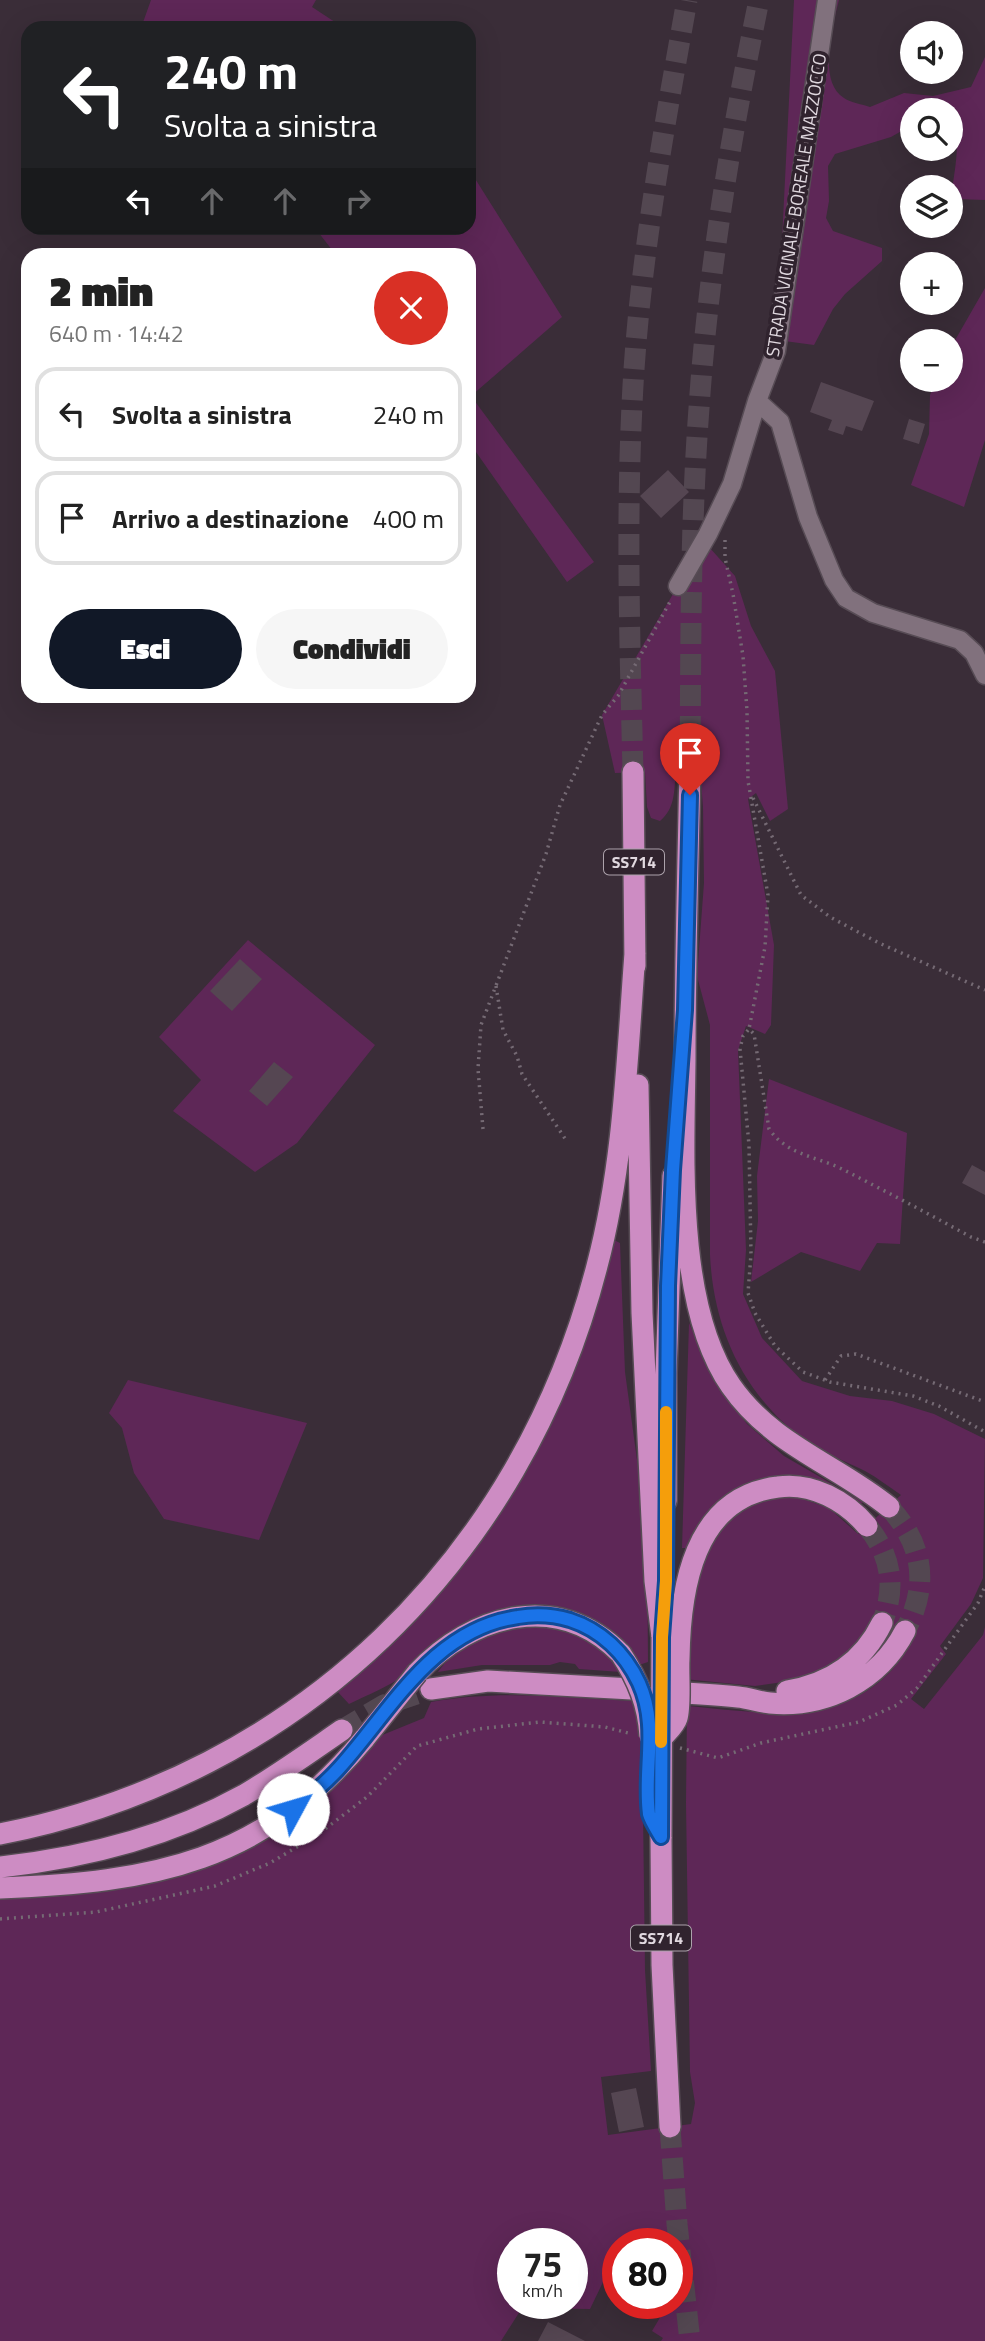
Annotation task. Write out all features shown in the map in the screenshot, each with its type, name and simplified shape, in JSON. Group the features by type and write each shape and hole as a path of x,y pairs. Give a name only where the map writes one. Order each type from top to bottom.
{"highway":[{"name":"SS714","path":"670,2127 662,1952 662,1637 666,1581 668,1286 673,1170 685,1010 690,768"},
{"name":"SS714","path":"633,772 643,1326 655,1581 662,1637"},
{"path":"0,1834 84,1813 150,1789 213,1760 265,1730 321,1690 385,1635 440,1577 481,1525 515,1472 547,1411 568,1361 590,1294 605,1235 618,1162 635,953"},
{"path":"685,1010 684,1171 688,1235 696,1300 710,1348 730,1385 763,1423 795,1448 852,1480 889,1507"},
{"path":"661,1741 677,1718 680,1618 689,1570 702,1538 722,1514 735,1503 758,1492 775,1487 797,1486 839,1501 867,1526"},
{"path":"0,1888 112,1880 173,1867 213,1854 251,1836 293,1809 325,1783 365,1738 424,1681 444,1648 467,1634 504,1619 526,1616 555,1616 575,1622 603,1637 621,1654 639,1684 649,1718 649,1816 661,1837"},
{"path":"740,1697 802,1688 835,1675 861,1654 882,1623"},
{"path":"684,1693 740,1697 771,1703 820,1698 840,1692 863,1680 894,1651 905,1631"},
{"path":"424,1681 504,1681 632,1689"},
{"path":"0,1867 65,1858 177,1826 258,1786 342,1730"},
{"path":"0,1856 124,1842"}],"street":[{"name":"STRADA VICINALE BOREALE MAZZOCCO","path":"678,586 732,484 757,401 776,351 827,0"},
{"path":"757,401 780,422 793,474 808,517 834,580 846,598 873,613 960,640 974,653 985,675"}],"path":[{"path":"724,502 725,558 744,670 750,793 768,895 765,947 749,1029 743,1036 740,1049 749,1144 751,1254 748,1293 755,1313 775,1346 803,1372 825,1380 913,1396 939,1406 985,1432"},
{"path":"483,1129 478,1069 481,1025 546,854 560,805 602,715 618,696 678,586"},
{"path":"750,793 801,895 830,917 879,943 985,990"},
{"path":"496,984 503,1030 517,1056 522,1074 566,1140"},
{"path":"749,1029 754,1034 769,1129 778,1141 790,1149 841,1168 971,1237 985,1241"},
{"path":"825,1380 841,1356 856,1354 985,1402"},
{"path":"0,1919 96,1912 215,1886 270,1863 317,1835 367,1797 417,1745 478,1729 540,1723 605,1727 718,1758 761,1743 859,1722 897,1705 917,1688 978,1603 985,1586"}],"shaded area":[{"path":"151,0 316,0 312,7 333,21 144,21"},
{"path":"794,0 839,0 831,37 829,66 836,90 853,102 870,107 904,93 933,96 971,87 985,57 985,200 963,199 963,175 954,175 956,161 963,161 963,98 900,98 900,132 835,154 828,166 829,201 826,218 833,231 882,248 882,261 845,294 833,309 814,345 777,340"},
{"path":"476,180 562,317 476,392 476,248 331,248 320,235 476,235"},
{"path":"985,288 985,440 964,507 911,485 929,434 931,392 963,392 961,329"},
{"path":"476,403 594,562 567,582 476,452"},
{"path":"709,547 735,576 751,626 775,671 788,809 770,821 756,793 748,799 774,945 771,1025 765,1034 746,1026 738,1050 746,1250 743,1294 762,1338 802,1381 850,1396 892,1401 934,1414 985,1439 983,1578 971,1604 940,1646 946,1654 911,1699 924,1709 983,1635 985,1627 985,2341 661,2341 663,2338 652,2331 659,2319 693,2319 693,2228 602,2228 602,2284 590,2309 588,2228 497,2228 497,2319 515,2319 501,2341 0,2341 0,1897 106,1890 145,1884 192,1870 375,1738 424,1718 431,1702 508,1695 636,1701 642,1731 645,1970 651,2071 601,2077 608,2135 691,2124 695,2103 690,2072 687,1706 766,1712 819,1709 844,1702 867,1691 888,1674 903,1655 905,1631 874,1620 860,1644 826,1671 755,1686 684,1679 692,1581 716,1536 734,1517 756,1503 780,1497 800,1498 829,1508 858,1534 901,1495 865,1471 803,1440 766,1405 740,1367 730,1346 716,1302 710,1255 710,1025 697,976 704,883 700,768 676,769 669,810 660,821 651,818 647,807 645,772 615,773 602,715 700,548"},
{"path":"248,940 375,1045 297,1143 255,1172 173,1111 201,1080 159,1037"},
{"path":"769,1079 907,1133 900,1244 877,1243 860,1271 801,1252 751,1282 758,1221 757,1176"},
{"path":"614,1240 620,1243 625,1372 647,1533 648,1662 639,1665 623,1644 604,1628 582,1616 535,1606 510,1608 462,1626 399,1679 349,1704 336,1690 405,1627 443,1586 502,1508 527,1466 568,1380"},
{"path":"689,1323 717,1385 747,1424 784,1456 863,1502 859,1506 788,1476 755,1482 695,1534 686,1548 682,1548"},
{"path":"128,1380 307,1423 259,1540 164,1519 134,1473 122,1428 109,1413"},
{"path":"531,1625 582,1638 603,1651 621,1672 579,1669 575,1664 560,1662 550,1665 482,1665 438,1672 468,1645 492,1634"}],"building":[{"path":"821,382 874,401 862,431 846,426 843,435 828,430 832,420 810,412"},
{"path":"909,419 925,424 919,444 903,439"},
{"path":"668,470 689,492 661,518 640,496"},
{"path":"240,959 262,979 232,1011 210,991"},
{"path":"274,1062 293,1077 267,1106 249,1091"},
{"path":"972,1165 985,1172 985,1195 962,1183"},
{"path":"636,2088 644,2127 619,2132 611,2093"},
{"path":"548,2322 585,2341 538,2341"}],"tunnel":[{"path":"633,772 629,542 635,354 653,202 687,0"},
{"path":"690,768 692,543 703,357 722,203 759,0"},
{"path":"889,1507 910,1536 919,1566 918,1598 905,1631"},
{"path":"867,1526 882,1549 889,1573 889,1597 882,1623"},
{"path":"342,1730 384,1705 431,1689"},
{"path":"670,2127 690,2341"}],"slow traffic":[{"path":"661,1742 662,1637 666,1581 666,1412"}],"route":[{"path":"293,1809 340,1768 427,1662 444,1648 467,1634 504,1619 545,1615 575,1622 603,1637 621,1654 639,1684 649,1718 649,1816 661,1837 668,1286 673,1170 685,1010 690,795"}]}
